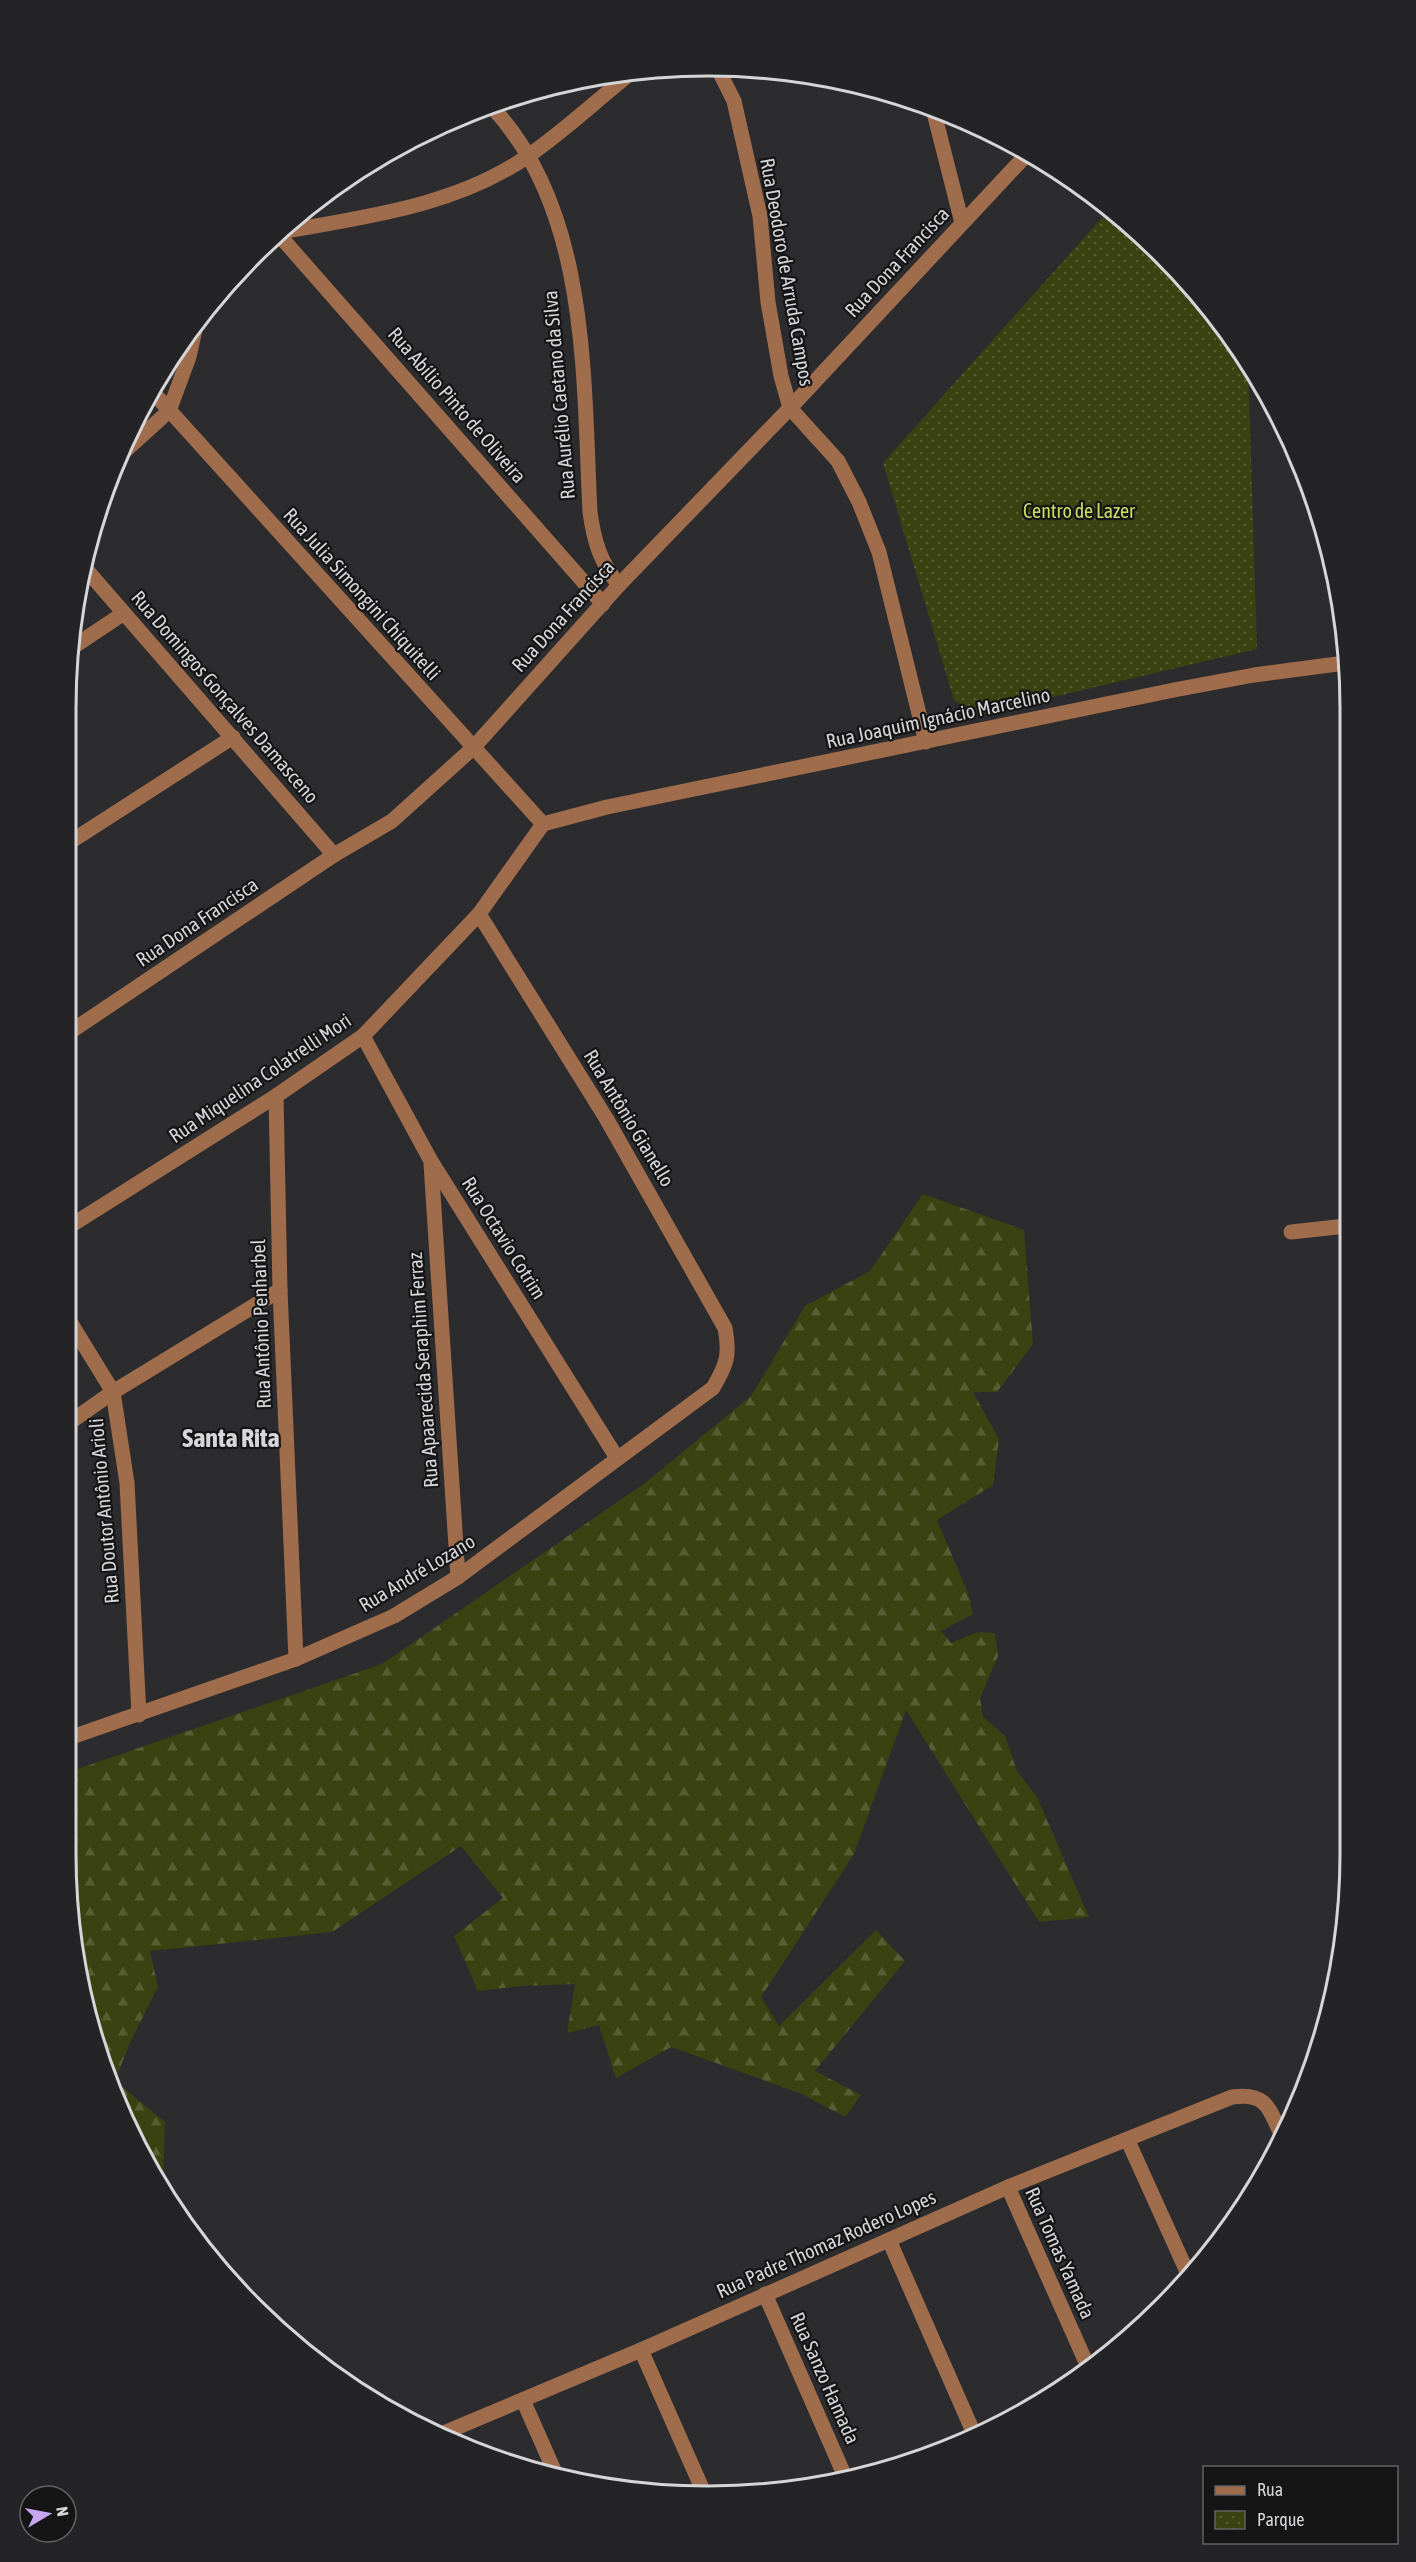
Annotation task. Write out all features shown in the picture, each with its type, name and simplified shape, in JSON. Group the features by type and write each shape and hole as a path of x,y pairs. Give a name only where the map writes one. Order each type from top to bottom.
{"street":[{"name":"Rua Deodoro de Arruda Campos","path":"722,77 734,101 758,207 768,302 781,376 790,408 838,461 871,532 879,552 926,742"},
{"path":"296,230 416,206 469,187 527,156 618,83"},
{"name":"Rua Aurélio Caetano da Silva","path":"496,113 527,156 553,207 566,255 578,311 590,512 595,545 604,568 618,585"},
{"path":"936,119 962,223"},
{"name":"Rua Dona Francisca","path":"76,1028 334,855 392,821 473,748 618,585 790,408 1022,160"},
{"name":"Rua Abílio Pinto de Oliveira","path":"285,239 603,604"},
{"path":"137,440 169,411 192,345"},
{"name":"Rua Julia Simongini Chiquitelli","path":"158,398 543,824"},
{"name":"Rua Domingos Gonçalves Damasceno","path":"91,575 334,855"},
{"path":"80,642 124,613"},
{"name":"Rua Joaquim Ignácio Marcelino","path":"543,824 607,807 1174,690 1254,675 1338,664"},
{"path":"76,838 233,737"},
{"name":"Rua Miquelina Colatrelli Mori","path":"76,1222 276,1096 363,1036 479,914 543,824"},
{"name":"Rua Antônio Gianello","path":"479,914 606,1118 725,1328 729,1350"},
{"name":"Rua Octavio Cotrim","path":"363,1036 431,1161 617,1458"},
{"name":"Rua Antônio Penharbel","path":"276,1096 280,1290 296,1659"},
{"name":"Rua Apaarecida Seraphim Ferraz","path":"431,1161 458,1577"},
{"path":"1292,1232 1340,1227"},
{"path":"76,1418 113,1392 280,1290"},
{"name":"Rua Doutor Antônio Arioli","path":"76,1332 113,1392 127,1483 139,1715"},
{"name":"Rua André Lozano","path":"76,1736 296,1659 394,1616 458,1577 713,1388 724,1368 729,1350"},
{"name":"Rua Padre Thomaz Rodero Lopes","path":"451,2430 641,2350 1008,2187 1128,2141 1232,2097 1247,2095 1259,2099 1269,2107 1277,2126"},
{"path":"1128,2141 1185,2267"},
{"name":"Rua Tomas Yamada","path":"1008,2187 1085,2360"},
{"path":"889,2240 971,2427"},
{"name":"Rua Sanzo Hamada","path":"765,2294 842,2470"},
{"path":"641,2350 701,2486"},
{"path":"523,2400 552,2466"}],"green space":[{"name":"Centro de Lazer","path":"1103,216 1155,261 1183,292 1209,324 1249,382 1257,649 977,715 954,700 883,463"},
{"path":"923,1194 1024,1230 1033,1344 997,1392 973,1392 999,1439 993,1485 937,1520 968,1593 973,1614 941,1631 951,1643 978,1632 995,1633 998,1656 980,1698 983,1717 1005,1736 1017,1771 1037,1797 1089,1917 1039,1922 906,1710 854,1854 761,1997 779,2026 876,1930 905,1961 815,2071 861,2095 845,2117 802,2094 671,2047 616,2078 599,2025 567,2033 575,1984 521,1986 478,1991 454,1936 503,1898 461,1846 332,1932 150,1951 158,1987 129,2045 117,2076 98,2017 82,1936 76,1854 76,1770 382,1664 645,1483 751,1396 805,1306 870,1271"},
{"path":"121,2086 165,2122 163,2173"}],"district":[{"name":"Santa Rita","path":"231,1438"}]}
